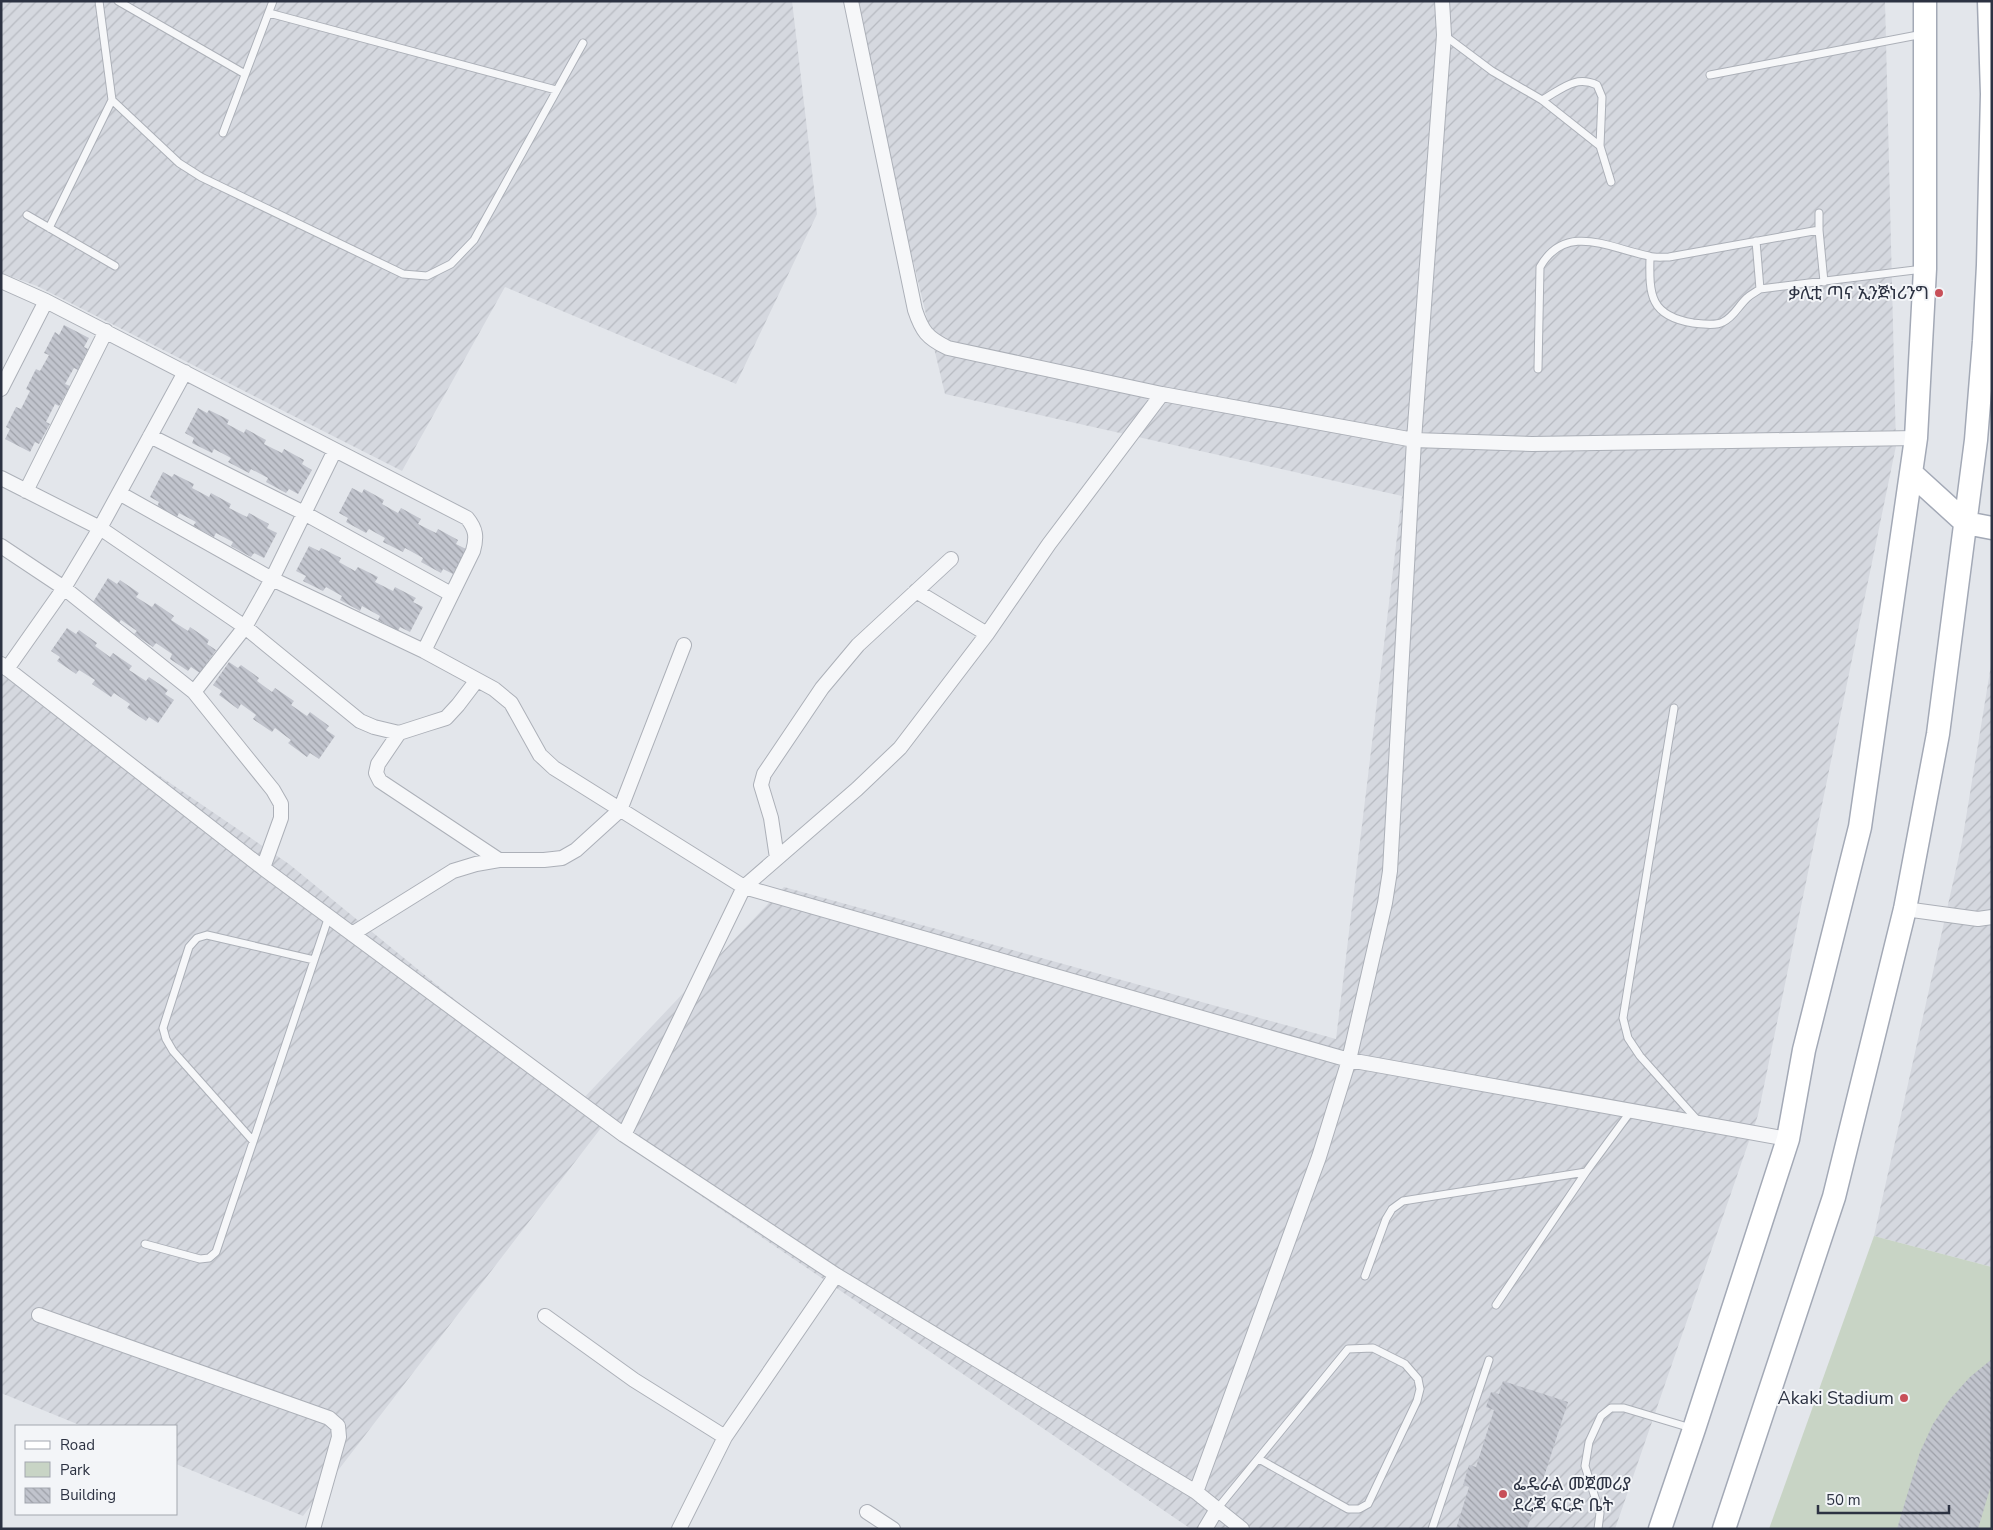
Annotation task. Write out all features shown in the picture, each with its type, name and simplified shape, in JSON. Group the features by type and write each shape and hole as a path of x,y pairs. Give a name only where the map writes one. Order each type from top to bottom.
{"main road":[{"path":"1660,1529 1788,1139 1804,1050 1860,828 1916,438 1925,269 1925,1"},
{"path":"1724,1529 1834,1197 1905,909 1938,734 1978,420 1988,265 1992,94 1989,1"},
{"path":"1911,473 1966,524 1992,528"}],"street":[{"path":"851,1 915,310 921,328 934,340 948,348 1162,394 1414,440 1532,444 1916,438"},
{"path":"1196,1492 1319,1156 1349,1060 1385,903 1390,871 1414,440 1444,35 1442,1"},
{"path":"1,280 106,331 467,518 474,527 477,538 473,551 424,651"},
{"path":"1,389 46,301"},
{"path":"26,490 106,331"},
{"path":"185,372 100,528 64,588 4,666 263,868 624,1135 836,1275 1196,1492 1242,1529"},
{"path":"624,1135 744,887 857,789 900,748 987,634 1050,544 1162,394"},
{"path":"150,436 304,514 452,594"},
{"path":"194,692 245,627 272,579 335,450"},
{"path":"1,478 100,528 245,627 360,721 374,727 399,733 446,718 478,680"},
{"path":"119,493 272,579 424,651 494,688 511,703 540,756 547,762 744,887 1349,1060 1788,1139"},
{"path":"1,546 64,588 194,692 273,790 280,804 281,818 263,868"},
{"path":"777,858 771,818 761,785 764,774 822,688 858,645 951,559"},
{"path":"916,591 987,634"},
{"path":"352,934 453,871 476,864 500,860 562,858 576,850 620,810 684,646"},
{"path":"399,733 378,764 376,773 380,781 500,860"},
{"path":"1905,909 1978,919 1992,917"},
{"path":"679,1529 725,1437 836,1275"},
{"path":"39,1315 329,1418 338,1426 340,1437 313,1529"},
{"path":"545,1316 634,1380 725,1437"},
{"path":"1205,1529 1217,1509"},
{"path":"867,1512 893,1529"}],"lane":[{"path":"49,228 112,100 99,1"},
{"path":"118,1 246,74"},
{"path":"223,133 273,1"},
{"path":"269,13 556,90"},
{"path":"1710,75 1926,34"},
{"path":"1444,35 1492,71 1542,100 1600,146"},
{"path":"112,100 179,163 202,176 403,274 427,276 451,264 474,240 583,43"},
{"path":"1542,100 1579,80 1598,85 1602,98 1600,146 1611,182"},
{"path":"1819,213 1824,282"},
{"path":"27,214 116,266"},
{"path":"1538,369 1540,266 1546,255 1557,246 1577,240 1601,242 1650,257 1669,257 1819,230"},
{"path":"1756,241 1760,289"},
{"path":"1650,257 1650,284 1654,300 1660,311 1677,320 1703,324 1723,323 1734,314 1746,298 1760,289 1925,269"},
{"path":"1674,708 1623,1018 1628,1038 1640,1056 1701,1124"},
{"path":"146,1244 200,1259 209,1258 216,1252 329,916"},
{"path":"253,1141 173,1051 166,1039 163,1028 190,947 196,938 206,935 314,960"},
{"path":"1496,1305 1586,1172 1631,1111"},
{"path":"1365,1276 1386,1219 1392,1208 1403,1201 1586,1172"},
{"path":"1217,1509 1348,1349 1373,1348 1405,1364 1418,1379 1420,1389 1417,1400 1368,1504 1360,1509 1348,1509 1259,1459"},
{"path":"1432,1529 1489,1360"},
{"path":"1598,1529 1600,1513 1585,1466 1589,1442 1601,1416 1611,1408 1624,1408 1694,1429"}],"shaded area":[{"path":"1,1 792,1 817,214 736,384 505,287 402,471 37,286 1,273"},
{"path":"851,1 1885,1 1896,446 1758,1115 1615,1529 1191,1529 601,1128 303,1516 178,1465 178,1425 80,1425 1,1393 1,668 289,864 580,1102 784,887 1336,1039 1402,496 945,394"},
{"path":"1992,659 1992,1267 1874,1236 1962,842"}],"green space":[{"name":"Akaki Stadium","path":"1874,1236 1992,1267 1992,1529 1769,1529"}],"building":[{"path":"64,325 89,338 84,347 88,349 78,370 74,368 65,384 70,386 59,406 55,404 46,422 50,424 39,444 35,442 30,452 5,439 10,429 6,427 16,407 21,409 30,391 26,389 36,369 40,371 49,355 44,353 55,332 59,335"},
{"path":"198,408 207,413 209,410 229,420 227,424 244,433 246,429 266,440 264,444 282,453 284,449 304,460 302,464 312,470 298,494 289,489 286,493 266,482 268,478 251,469 249,473 228,462 231,458 214,449 212,453 192,443 194,438 185,433"},
{"path":"163,472 172,477 174,474 194,484 192,488 209,497 211,493 231,504 229,508 247,517 249,513 269,524 267,528 277,533 264,558 254,553 251,557 231,546 233,542 216,533 214,537 193,526 196,522 179,513 177,517 157,507 159,502 150,497"},
{"path":"352,488 362,493 364,489 384,500 382,504 398,513 401,508 421,519 418,524 436,533 438,529 458,540 456,544 466,549 453,574 443,569 441,573 421,562 423,558 405,548 403,552 383,542 385,538 369,529 366,533 346,522 348,518 339,513"},
{"path":"309,546 319,551 321,548 341,558 339,562 355,571 358,567 378,577 375,582 393,591 395,587 416,598 413,602 423,607 410,632 400,627 398,631 378,620 380,616 362,606 360,611 340,600 342,596 326,587 323,591 303,581 306,576 296,571"},
{"path":"108,578 117,584 120,580 139,593 136,597 152,607 155,603 174,616 171,620 188,631 190,627 209,640 207,644 216,650 200,673 191,667 188,671 170,659 172,654 156,643 153,647 134,634 137,631 121,620 118,624 99,612 102,608 93,602"},
{"path":"67,628 76,634 79,630 97,643 95,646 110,657 113,653 132,666 129,670 146,681 149,677 168,690 165,694 174,700 158,723 149,717 146,721 127,708 130,704 114,693 111,697 92,684 95,680 79,670 76,674 57,661 60,657 51,651"},
{"path":"229,662 238,668 241,665 259,678 257,681 272,692 275,688 294,701 291,705 307,716 310,712 329,726 326,730 335,736 319,759 310,753 307,757 288,743 291,740 275,728 272,732 253,719 256,715 241,704 238,709 219,695 222,691 213,685"},
{"path":"1992,1359 1992,1482 1978,1529 1897,1529 1920,1452 1933,1424 1950,1399 1970,1377"},
{"path":"1503,1381 1568,1402 1541,1486 1546,1488 1538,1513 1533,1511 1527,1529 1456,1529 1469,1487 1463,1485 1469,1465 1476,1467 1494,1410 1486,1407 1491,1392 1499,1394"}],"place":[{"name":"ቃሊቲ ጣና ኢንጅነሪንግ","path":"1939,293"},
{"name":"Akaki Stadium","path":"1904,1398"},
{"name":"ፌዴራል መጀመሪያ ደረጃ ፍርድ ቤት","path":"1503,1494"}]}
